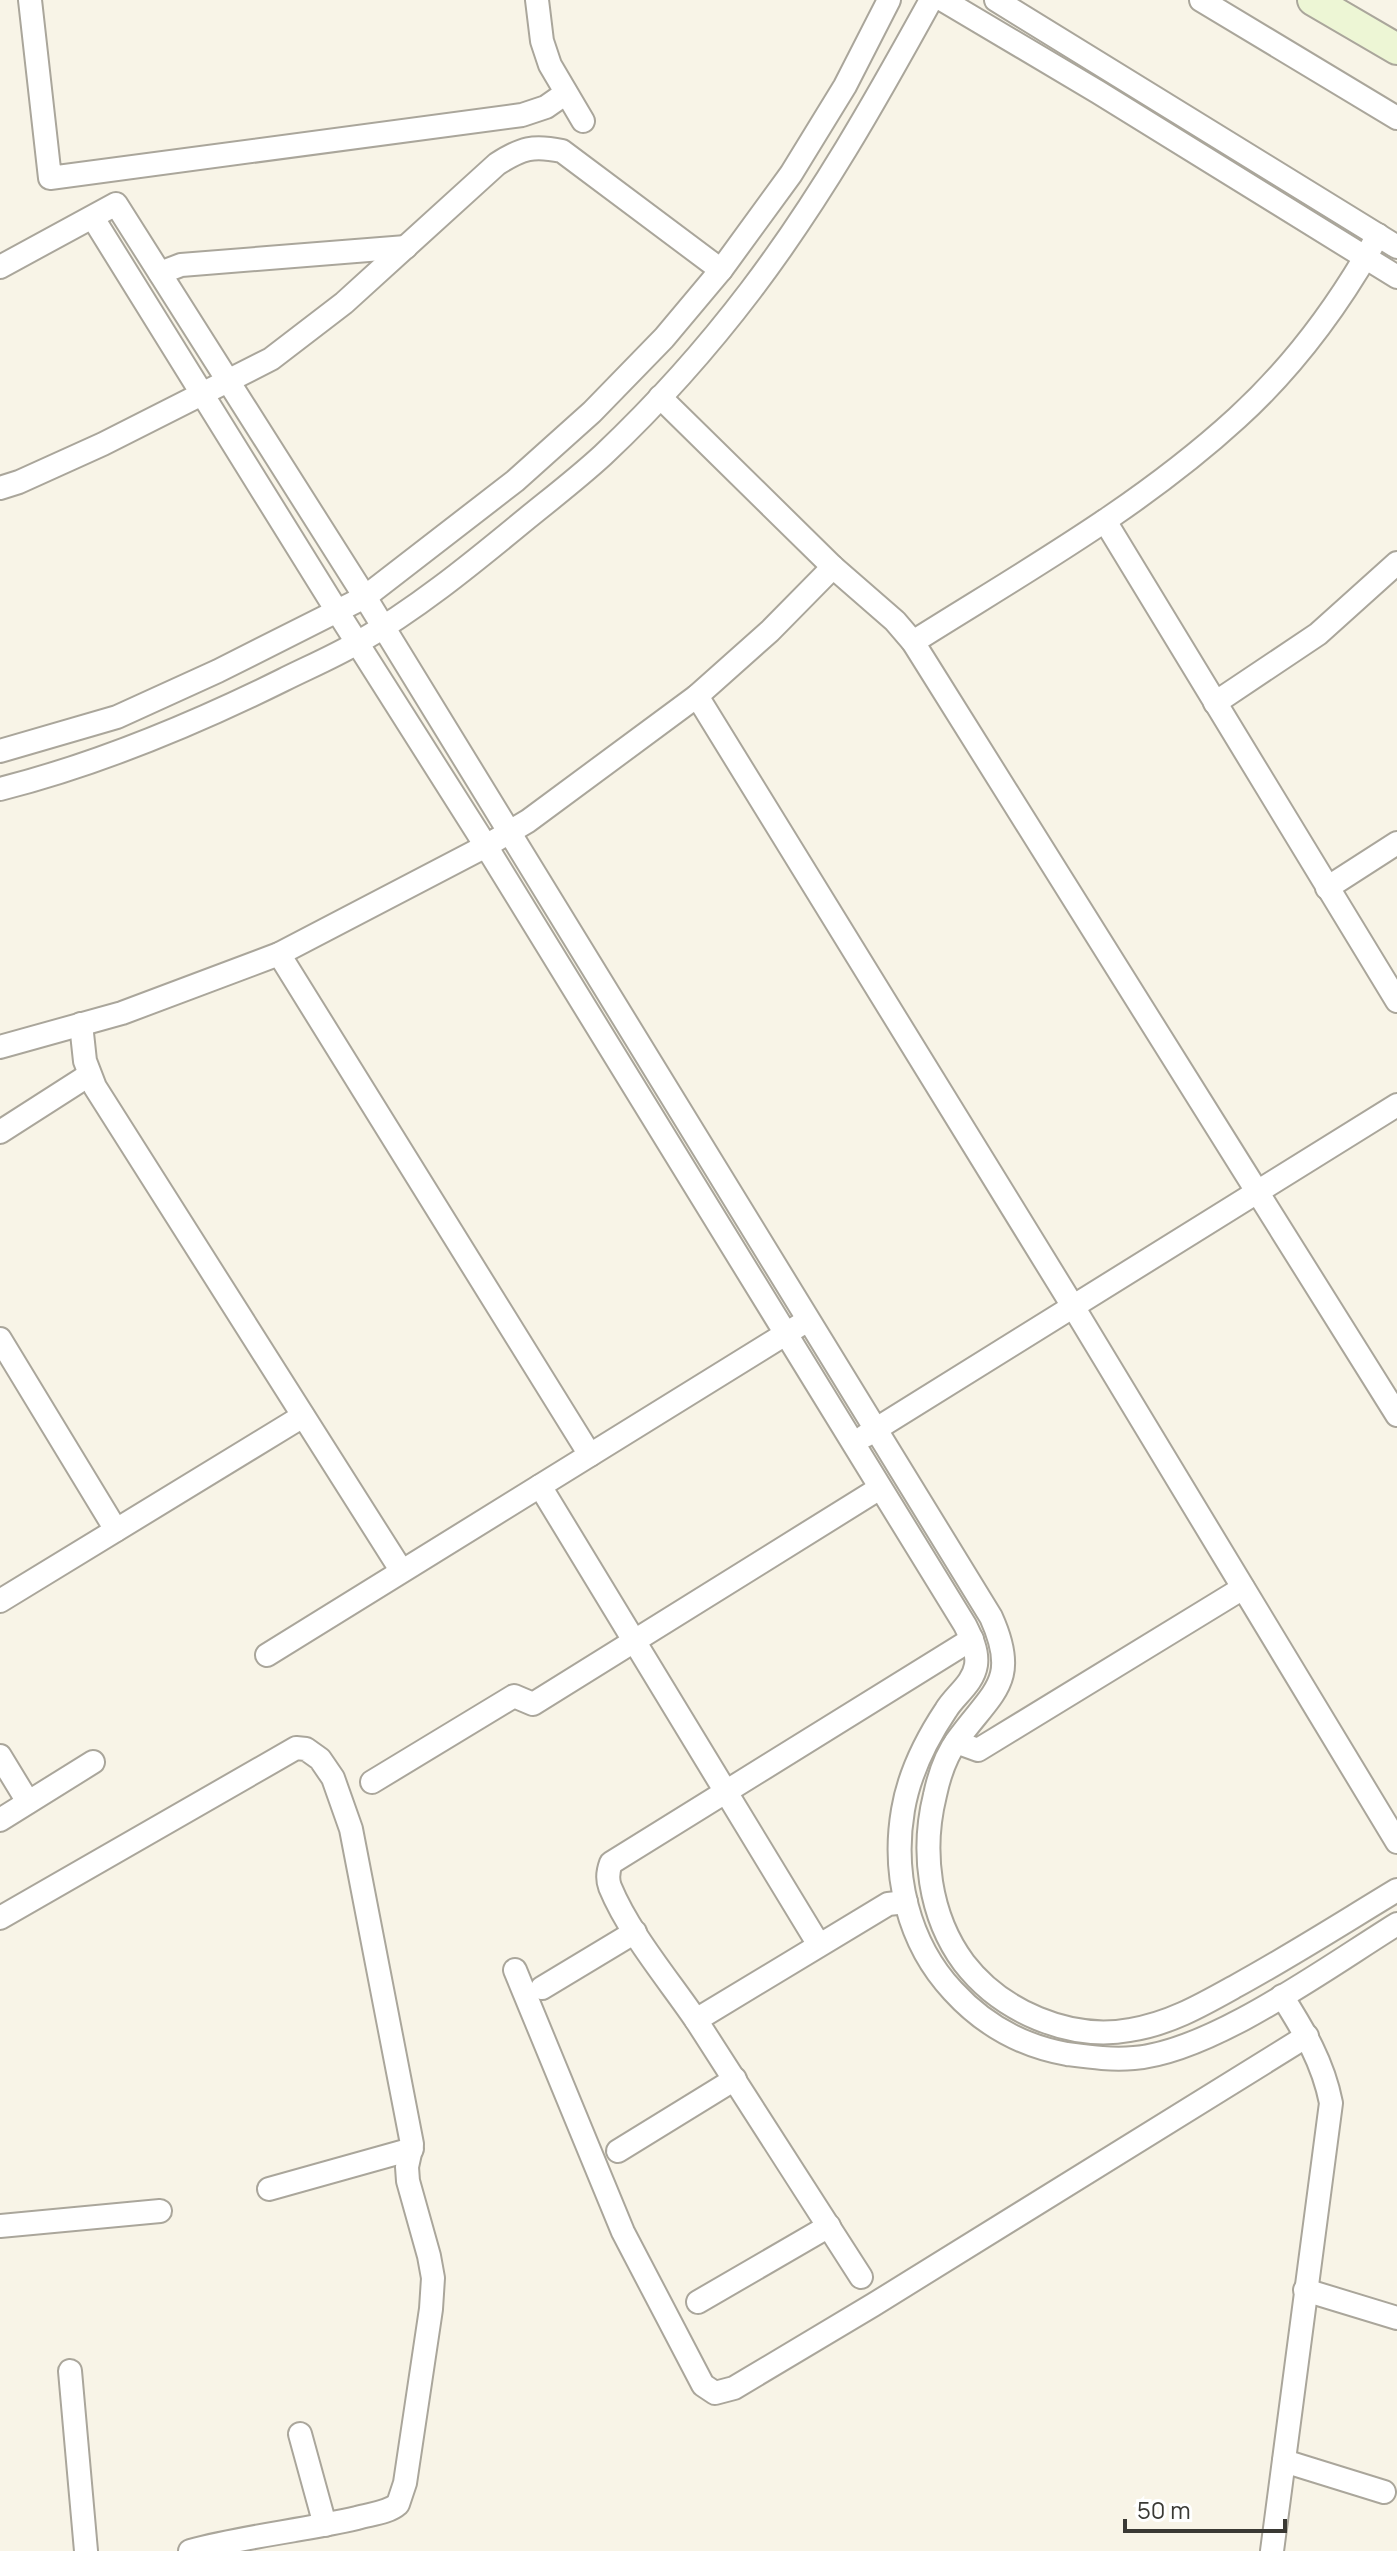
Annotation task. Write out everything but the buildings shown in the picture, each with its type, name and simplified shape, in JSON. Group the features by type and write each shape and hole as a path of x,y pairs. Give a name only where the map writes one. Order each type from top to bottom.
{"main road":[{"path":"1313,0 1397,49"}],"street":[{"path":"30,0 50,178 522,115 546,107 566,93"},
{"path":"537,0 542,41 550,65 583,121"},
{"path":"0,751 117,717 218,671 365,597 515,481 592,412 664,338 721,270 791,174 845,86 889,0"},
{"path":"0,789 142,745 249,697 357,643 488,550 603,455 660,397 750,293 814,204 871,110 931,0"},
{"path":"943,0 1397,277"},
{"path":"913,642 1105,521 1182,465 1239,416 1290,363 1326,319 1366,258 1388,241 996,0"},
{"path":"1201,0 1397,118"},
{"path":"0,488 103,444 271,359 332,313 497,164 517,151 540,147 562,151 721,270"},
{"path":"0,267 116,204 365,597 991,1617 1003,1643 1003,1672 985,1708 956,1742 938,1784 928,1849 934,1899 953,1948 969,1969 1004,2001 1030,2016 1058,2025 1095,2031 1128,2031 1186,2014 1397,1890"},
{"path":"93,218 788,1334 972,1639 976,1668 968,1684 947,1707 924,1749 903,1808 899,1842 900,1872 906,1902 928,1960 965,2004 1019,2041 1096,2059 1136,2058 1205,2038 1282,1996 1397,1924"},
{"path":"160,273 181,265 406,247"},
{"path":"660,397 833,567 895,621 913,642 1397,1415"},
{"path":"1105,521 1397,1001"},
{"path":"1215,703 1318,634 1397,563"},
{"path":"0,1047 122,1013 279,954 486,846 599,770 697,696 770,631 833,567"},
{"path":"697,696 1074,1308 1397,1842"},
{"path":"1327,888 1397,843"},
{"path":"279,954 590,1455"},
{"path":"81,1024 89,1075 401,1570"},
{"path":"0,1132 89,1075"},
{"path":"853,1443 1397,1105"},
{"path":"267,1655 808,1319"},
{"path":"0,1339 116,1530"},
{"path":"0,1601 303,1416"},
{"path":"540,1486 819,1945"},
{"path":"372,1782 514,1696 533,1704 880,1488"},
{"path":"956,1742 978,1750 1243,1588"},
{"path":"861,2277 735,2079 635,1932 609,1885 608,1872 611,1863 972,1639"},
{"path":"0,1918 296,1748 306,1749 320,1759 333,1778 351,1829 412,2149 407,2167 408,2181 433,2278 405,2483 398,2504 393,2508 222,2547 190,2551"},
{"path":"0,1756 28,1802"},
{"path":"0,1820 93,1762"},
{"path":"696,2020 888,1904 906,1902"},
{"path":"542,1988 635,1932"},
{"path":"515,1970 623,2232 703,2385 715,2393 734,2388 873,2305 1307,2036"},
{"path":"1272,2551 1331,2103 1326,2074 1282,1996"},
{"path":"618,2151 735,2079"},
{"path":"269,2189 412,2149"},
{"path":"0,2226 160,2211"},
{"path":"698,2302 829,2226"},
{"path":"1305,2290 1397,2318"},
{"path":"70,2371 86,2551"},
{"path":"300,2434 325,2525"},
{"path":"1284,2461 1384,2492"}]}
